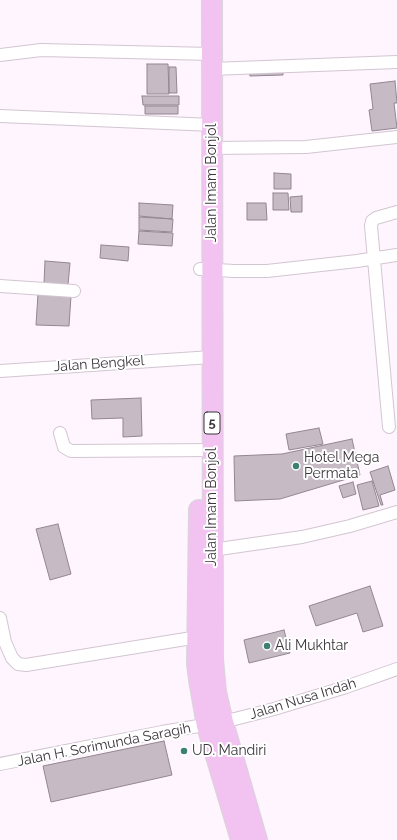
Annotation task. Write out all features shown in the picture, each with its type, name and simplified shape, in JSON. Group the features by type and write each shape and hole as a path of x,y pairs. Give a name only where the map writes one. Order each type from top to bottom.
{"highway":[{"name":"Jalan Imam Bonjol","path":"200,0 208,59"},
{"name":"Jalan Imam Bonjol","path":"212,0 206,126 205,549 216,692 215,724 241,840"},
{"name":"Jalan Imam Bonjol","path":"206,126 213,148 206,270"},
{"name":"Jalan Imam Bonjol","path":"205,549 198,637 199,680 257,840"}],"street":[{"path":"0,55 41,50 208,59 397,62"},
{"path":"0,116 206,126"},
{"path":"213,148 306,147 397,137"},
{"path":"389,427 392,396 371,226 372,221 376,218 397,212"},
{"path":"206,270 267,271 397,255"},
{"path":"0,286 74,290"},
{"name":"Jalan Bengkel","path":"0,371 206,357"},
{"path":"60,433 64,447 71,451 206,450"},
{"path":"205,549 302,537 350,526 397,512"},
{"path":"0,618 1,632 15,662 26,665 198,637"},
{"name":"Jalan Nusa Indah","path":"215,724 346,687 397,669"},
{"name":"Jalan H. Sorimunda Saragih","path":"0,764 162,732 215,724"}],"building":[{"path":"147,64 168,64 169,94 147,94"},
{"path":"169,67 176,67 177,93 169,93"},
{"path":"249,69 283,69 283,75 250,76"},
{"path":"395,81 397,103 394,103 397,128 372,131 369,110 373,109 370,84"},
{"path":"142,96 179,96 179,105 143,105"},
{"path":"145,106 178,106 178,114 145,114"},
{"path":"274,173 291,174 291,189 274,189"},
{"path":"273,193 288,193 289,210 273,210"},
{"path":"302,196 302,212 291,212 290,197"},
{"path":"139,203 173,205 172,219 139,216"},
{"path":"247,203 266,203 267,220 247,220"},
{"path":"139,217 173,219 172,232 139,230"},
{"path":"139,231 173,233 172,246 138,244"},
{"path":"101,245 129,247 128,261 100,258"},
{"path":"45,261 70,263 68,285 44,283"},
{"path":"38,294 71,296 69,326 36,325"},
{"path":"141,398 142,436 123,437 123,418 92,419 91,400"},
{"path":"319,428 323,444 289,450 286,434"},
{"name":"Hotel Mega Permata","path":"352,439 360,475 280,499 235,501 234,456 282,454"},
{"path":"388,466 395,490 380,495 383,505 381,505 370,472"},
{"path":"372,481 379,506 363,510 357,485"},
{"path":"353,482 356,494 343,498 339,486"},
{"path":"58,524 71,574 50,580 36,529"},
{"path":"370,586 383,626 363,632 357,613 316,626 309,606"},
{"name":"Ali Mukhtar","path":"284,630 290,653 249,663 244,640"},
{"path":"164,741 172,775 51,802 43,766"}],"place":[{"name":"Hotel Mega Permata","path":"296,466"},
{"name":"Ali Mukhtar","path":"267,646"},
{"name":"UD. Mandiri","path":"184,751"}]}
